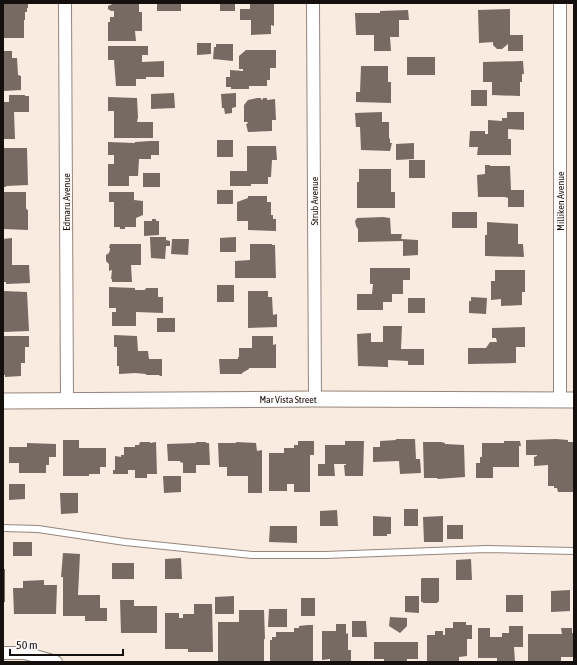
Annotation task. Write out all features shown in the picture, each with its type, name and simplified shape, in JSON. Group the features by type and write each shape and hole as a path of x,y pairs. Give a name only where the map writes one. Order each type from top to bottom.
{"street":[{"name":"Edmaru Avenue","path":"65,3 67,401"},
{"name":"Strub Avenue","path":"313,3 315,399"},
{"name":"Milliken Avenue","path":"560,3 567,400"},
{"name":"Mar Vista Street","path":"3,401 315,399 567,400"},
{"path":"3,654 25,653 56,662"}],"lane":[{"path":"3,528 38,529 125,542 252,555 325,555 486,549 574,551"}],"building":[{"path":"3,3 28,3 24,20 24,38 3,38"},
{"path":"115,3 139,4 139,12 142,12 142,31 135,31 136,41 108,41 108,22 110,22 110,17 114,17 114,11 108,9 108,6"},
{"path":"157,3 181,3 181,11 157,11"},
{"path":"220,3 235,3 235,11 220,11"},
{"path":"250,3 274,3 274,26 271,25 271,34 251,35 251,20 240,20 240,9 250,9"},
{"path":"510,9 510,35 523,35 523,51 508,51 508,44 502,49 497,49 493,45 493,42 479,43 478,10"},
{"path":"408,10 409,20 399,20 399,37 390,37 391,51 374,51 374,35 356,35 355,13 380,13 380,11"},
{"path":"197,43 211,43 211,54 197,55"},
{"path":"216,44 233,44 233,61 213,59 214,47 216,47"},
{"path":"108,46 148,46 148,55 142,55 142,62 164,61 164,77 146,77 146,79 136,79 136,86 116,86 114,60 108,60"},
{"path":"246,50 276,50 276,68 270,68 270,80 267,80 267,86 249,86 249,89 231,89 231,87 226,87 226,77 230,77 230,70 243,71 243,69 239,69 239,56"},
{"path":"3,51 12,51 12,58 17,58 18,75 21,76 21,90 3,91"},
{"path":"407,57 435,57 435,75 407,75"},
{"path":"523,61 524,74 522,74 522,82 520,82 520,96 492,95 492,82 483,82 483,62"},
{"path":"361,66 388,66 388,82 391,82 391,103 356,102 356,92 360,92"},
{"path":"471,90 487,90 487,106 471,106"},
{"path":"174,93 175,108 151,109 151,94"},
{"path":"236,93 236,107 232,108 232,113 225,114 224,108 222,108 221,94"},
{"path":"9,95 29,96 29,112 14,112 15,139 3,139 3,102 9,102"},
{"path":"108,97 137,98 137,122 153,122 153,138 114,138 114,111 108,111"},
{"path":"261,98 261,100 263,98 267,98 267,100 275,99 276,120 272,120 272,131 248,132 246,124 248,122 244,122 244,105 248,100"},
{"path":"382,112 382,122 389,122 389,138 390,143 392,143 390,151 361,150 360,127 356,127 355,113"},
{"path":"507,112 524,112 524,130 508,129 508,139 511,139 511,155 477,155 478,147 469,147 470,131 485,131 485,134 488,134 488,120 502,121 502,118 507,118"},
{"path":"217,140 233,140 233,157 217,157"},
{"path":"159,141 159,155 151,155 151,159 139,159 138,176 129,176 129,186 108,186 108,164 114,164 114,155 108,155 108,142 135,143"},
{"path":"414,143 414,159 396,160 396,144"},
{"path":"247,146 276,146 277,160 272,160 271,177 268,177 268,184 230,186 230,171 247,171"},
{"path":"3,148 27,148 28,185 3,187"},
{"path":"409,160 425,160 425,178 409,178"},
{"path":"485,165 510,166 511,190 524,190 524,207 508,207 508,198 505,197 478,197 477,175 485,174"},
{"path":"359,169 391,169 391,192 395,192 395,208 357,208 357,182 359,182"},
{"path":"143,173 160,173 160,187 143,187"},
{"path":"217,190 233,190 233,204 217,204"},
{"path":"3,192 26,192 28,230 3,229"},
{"path":"109,192 134,192 134,200 143,201 143,215 136,218 136,227 125,227 125,229 120,229 120,227 114,227 114,202 109,202"},
{"path":"248,196 267,196 267,202 271,202 271,215 273,215 273,219 276,219 276,231 248,230 248,221 237,221 237,202 248,198"},
{"path":"452,212 477,212 477,228 452,228"},
{"path":"357,218 390,218 391,234 402,234 401,239 418,240 418,255 403,256 403,241 358,242 358,229 355,221"},
{"path":"152,219 159,221 159,235 144,236 144,221 152,221"},
{"path":"487,222 518,224 518,244 523,244 524,257 485,256 485,235 487,235"},
{"path":"150,237 166,237 166,240 170,241 170,246 166,246 165,259 151,258"},
{"path":"236,237 236,252 220,252 220,238"},
{"path":"12,238 12,265 29,265 30,283 6,284 6,282 3,282 3,239"},
{"path":"172,239 189,239 188,255 171,254"},
{"path":"110,244 141,244 141,265 131,265 132,282 112,282 112,270 109,271 109,264 106,261 106,255 110,250"},
{"path":"250,244 275,245 276,278 235,278 235,261 250,260"},
{"path":"370,268 410,268 410,280 403,280 403,294 392,294 392,302 383,302 383,310 357,310 357,294 372,294 373,284 370,284"},
{"path":"495,270 525,270 525,292 522,292 522,305 501,306 501,299 491,300 491,281 495,281"},
{"path":"217,285 234,285 234,302 217,302"},
{"path":"109,287 135,288 135,290 158,288 158,297 163,297 163,313 136,312 136,326 112,326 112,312 116,312 116,308 109,308"},
{"path":"3,291 27,292 29,331 3,332"},
{"path":"248,291 268,291 268,297 272,297 273,315 277,314 277,327 248,328"},
{"path":"471,297 487,298 486,314 469,313 469,301 471,301"},
{"path":"408,298 425,298 425,313 408,313"},
{"path":"157,318 175,318 175,332 157,332"},
{"path":"383,326 402,326 401,349 424,349 424,365 408,365 408,361 388,360 388,367 358,366 357,334 371,333 371,342 383,342"},
{"path":"525,327 525,347 516,347 516,363 468,364 468,348 486,348 490,342 497,342 496,338 492,338 492,328"},
{"path":"114,335 137,336 138,351 148,351 149,359 162,359 162,376 135,373 119,374 119,366 117,366 117,347 114,347"},
{"path":"3,336 29,336 29,347 25,347 25,363 21,363 21,376 5,377 5,375 3,375"},
{"path":"252,336 273,336 273,345 276,344 276,368 249,368 242,374 220,374 219,359 238,359 239,348 252,348"},
{"path":"415,439 416,459 420,459 421,473 400,474 399,461 373,462 373,447 380,447 380,441"},
{"path":"556,439 574,442 573,492 558,492 557,488 554,488 554,486 548,486 548,465 534,466 534,457 537,455 526,455 526,440"},
{"path":"63,440 79,440 79,448 106,448 106,467 100,467 100,474 89,474 89,476 63,476"},
{"path":"298,441 314,441 314,455 310,455 310,492 294,492 294,484 287,484 287,491 269,491 269,453 284,453 284,448 294,448 294,445 298,445"},
{"path":"345,441 364,441 363,476 345,476 344,465 346,464 334,464 335,476 318,476 318,464 325,464 325,445 345,445"},
{"path":"504,441 520,441 519,467 493,467 493,478 476,478 476,463 480,463 480,457 482,457 482,443 504,443"},
{"path":"140,442 156,442 157,474 147,474 147,478 135,478 135,470 128,470 128,474 113,474 113,470 115,470 115,456 121,457 121,455 124,455 124,447 135,447 135,445 139,445"},
{"path":"196,442 209,443 210,465 196,465 196,473 183,473 183,463 180,461 168,461 167,444"},
{"path":"423,442 441,442 445,444 464,445 465,477 438,479 424,478"},
{"path":"27,443 56,444 56,457 49,457 49,465 46,465 46,473 19,473 19,463 9,463 9,447 27,447"},
{"path":"218,443 256,443 257,451 262,450 262,493 248,493 248,476 227,476 227,467 219,467"},
{"path":"163,476 181,476 181,492 164,493"},
{"path":"9,484 25,484 25,499 9,500"},
{"path":"60,493 78,493 78,513 61,514"},
{"path":"404,509 418,509 418,526 404,526"},
{"path":"337,510 338,526 320,526 320,511"},
{"path":"373,516 391,517 391,534 387,534 387,536 373,536"},
{"path":"443,516 443,542 424,542 423,517"},
{"path":"447,525 463,525 463,539 447,539"},
{"path":"270,526 297,526 297,543 269,542"},
{"path":"13,542 32,542 32,556 13,556"},
{"path":"63,553 80,554 78,595 100,595 100,608 107,608 107,621 85,621 85,616 63,616 63,577 61,577"},
{"path":"181,558 182,579 165,579 165,559"},
{"path":"471,559 472,580 456,580 456,560"},
{"path":"112,563 134,563 134,579 112,579"},
{"path":"3,569 5,569 5,602 3,602"},
{"path":"422,578 439,578 439,601 437,603 421,602"},
{"path":"44,580 44,585 57,585 56,614 14,614 13,588 23,588 23,581"},
{"path":"570,590 570,611 551,612 551,591"},
{"path":"506,595 523,595 523,612 506,612"},
{"path":"234,596 234,614 215,614 215,597"},
{"path":"405,596 419,596 419,613 405,612"},
{"path":"301,598 315,598 315,616 301,616"},
{"path":"120,600 134,600 134,606 157,606 157,633 121,633"},
{"path":"194,604 212,604 213,652 188,652 188,649 165,649 165,613 179,613 179,618 183,618 183,614 194,614"},
{"path":"269,609 287,609 287,627 268,627"},
{"path":"239,610 264,610 264,661 218,662 218,622 239,622"},
{"path":"390,617 407,618 407,626 400,633 389,626"},
{"path":"352,621 366,621 367,637 352,637"},
{"path":"453,622 466,622 466,625 472,625 472,639 467,639 467,656 459,657 459,662 427,662 427,635 435,635 435,631 443,631 443,635 445,635 445,628 453,628"},
{"path":"336,624 346,624 346,634 348,633 348,650 351,650 351,662 330,662 330,659 322,660 322,631 336,631"},
{"path":"313,625 313,662 270,662 270,640 272,640 272,637 276,637 276,632 294,632 294,628"},
{"path":"509,626 523,626 523,647 514,647 515,662 497,662 497,658 478,658 478,628 490,628 490,637 502,637 502,633 509,633"},
{"path":"561,628 572,628 572,633 574,633 574,657 561,657 561,662 528,662 528,634 562,634"},
{"path":"374,642 418,642 418,659 407,659 407,662 389,662 384,661 384,659 374,659"}]}
